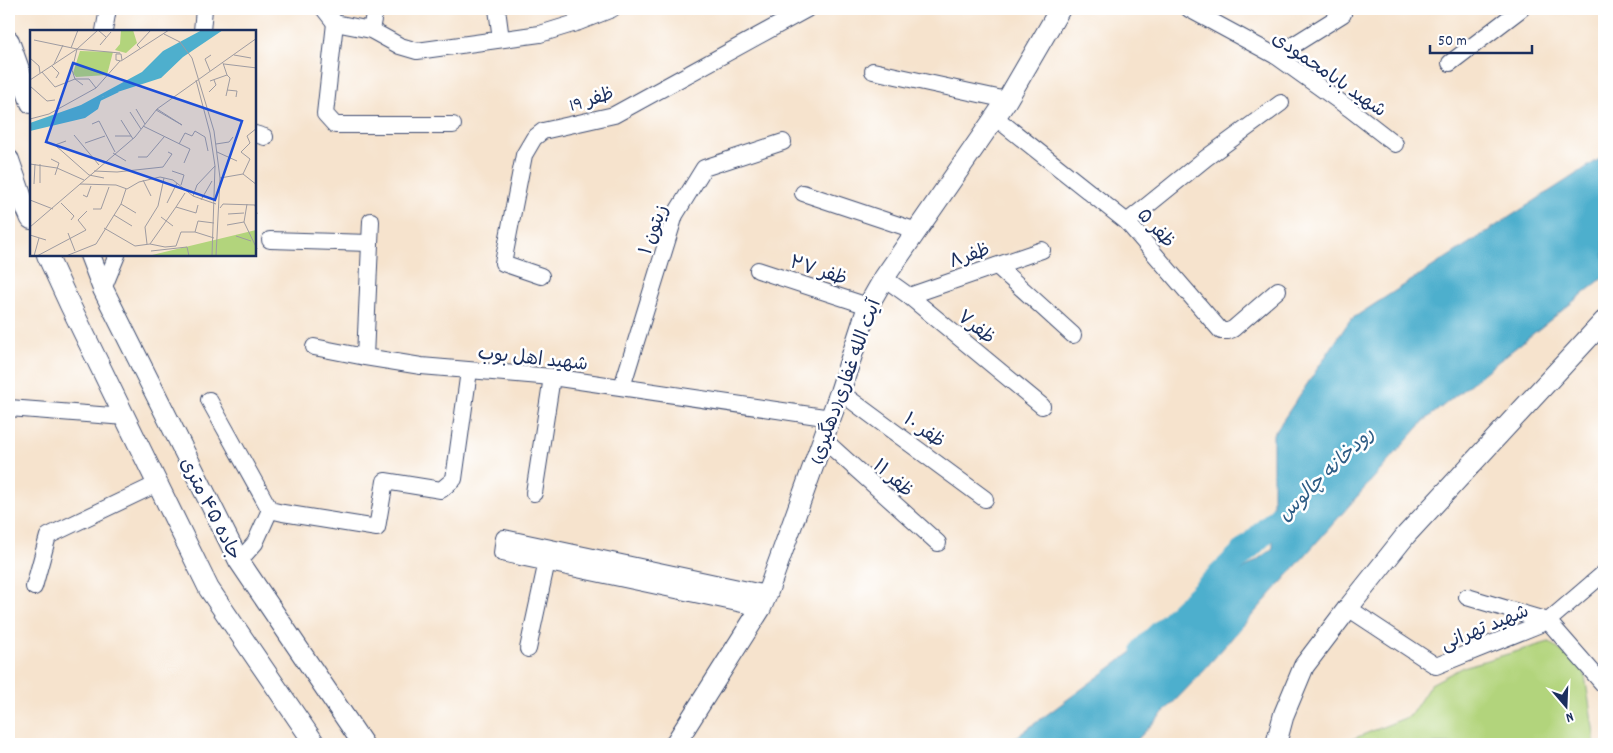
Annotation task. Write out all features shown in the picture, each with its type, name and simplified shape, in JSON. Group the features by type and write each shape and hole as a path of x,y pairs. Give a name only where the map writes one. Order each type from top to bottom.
{"street":[{"path":"104,30 108,9"},
{"path":"202,30 204,9"},
{"path":"324,9 335,23 371,30 400,46 417,51 540,34 612,9"},
{"path":"371,30 375,9"},
{"path":"497,9 501,39"},
{"name":"ظفر 19","path":"541,276 503,263 524,155 534,138 543,131 614,115 806,9"},
{"name":"آیت الله غفاری(دهگیری)","path":"675,744 764,601 824,440 868,306 884,278 996,118 1060,9"},
{"name":"شهید بابامحمودی","path":"1189,9 1276,56 1350,109 1394,144"},
{"path":"1450,63 1521,9"},
{"path":"1276,56 1343,14"},
{"path":"335,23 325,114 335,125 453,125"},
{"path":"9,41 30,100"},
{"path":"873,71 1007,100"},
{"path":"1127,222 1206,158 1280,103"},
{"name":"ظفر ۵","path":"996,118 1127,222 1221,331 1233,329 1278,290"},
{"name":"زیتون ۱","path":"622,387 675,216 704,168 784,142"},
{"path":"9,160 15,202 30,218"},
{"path":"803,193 917,231"},
{"path":"365,357 371,221"},
{"path":"270,240 370,243"},
{"name":"ظفر۸","path":"909,296 1042,250"},
{"name":"جاده ۴۵ متری","path":"47,256 124,417 209,588 315,744"},
{"name":"جاده ۴۵ متری","path":"90,256 104,289 239,561 363,744"},
{"path":"104,289 117,256"},
{"path":"997,266 1073,335"},
{"name":"ظفر ۲۷","path":"758,270 868,306"},
{"name":"ظفر۷","path":"884,278 909,296 1042,406"},
{"path":"1276,744 1284,714 1304,666 1348,608 1406,536 1604,321"},
{"name":"شهید اهل بوب","path":"314,347 422,366 552,377 831,418"},
{"path":"209,400 270,510 377,528 385,481 441,490 454,480 469,371"},
{"path":"534,493 552,377"},
{"name":"ظفر ۱۰","path":"840,392 986,499"},
{"path":"9,408 124,417"},
{"name":"ظفر ۱۱","path":"824,440 938,543"},
{"path":"34,587 48,536 157,484"},
{"path":"239,561 255,543 270,510"},
{"path":"528,649 549,555 764,601"},
{"name":"شهید تهرانی","path":"1348,608 1436,666 1548,621 1604,573"},
{"path":"1467,597 1548,621 1604,685"}],"green space":[{"path":"1549,642 1584,669 1594,744 1340,744 1410,716 1431,684 1463,667"}],"water":[{"path":"1604,156 1604,277 1424,421 1195,680 1133,744 1007,744 1273,548 1273,435 1350,320"}],"waterway":[{"name":"رودخانه چالوس","path":"1144,649 1298,499"}]}
